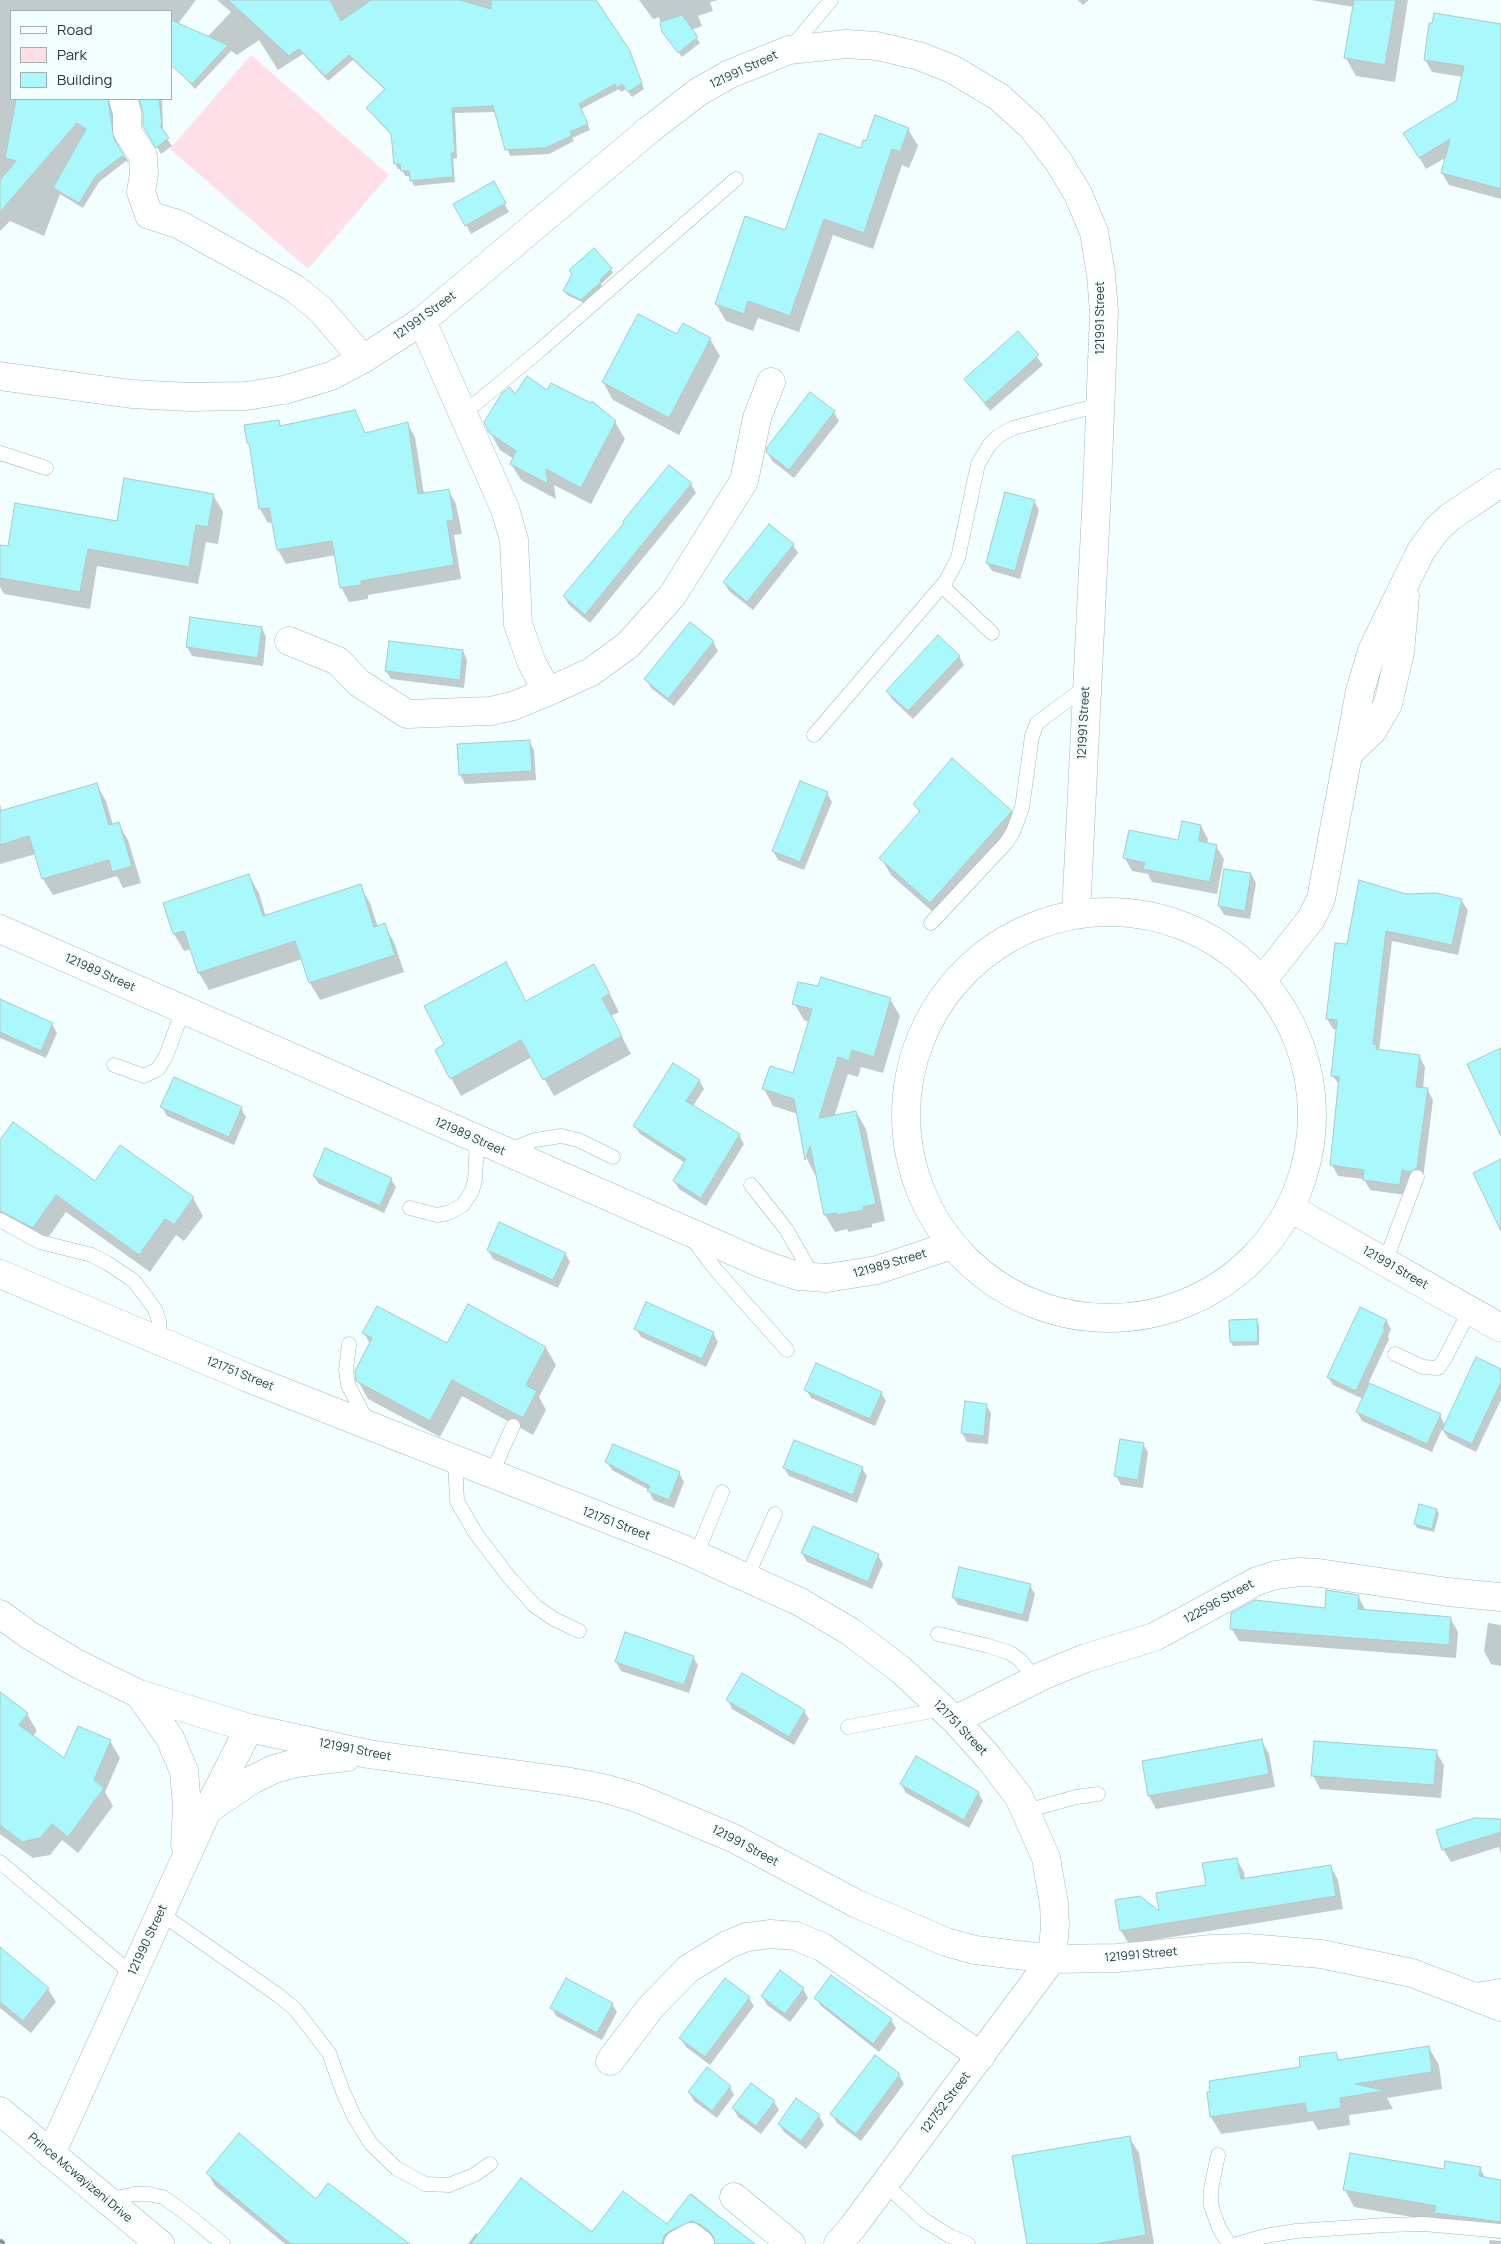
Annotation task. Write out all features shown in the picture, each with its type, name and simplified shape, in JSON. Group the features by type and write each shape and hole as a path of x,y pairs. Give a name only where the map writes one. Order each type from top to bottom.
{"street":[{"name":"121991 Street","path":"0,376 131,394 190,397 246,396 284,390 331,376 363,359 422,321 649,130 698,92 730,74 789,50 846,44 876,46 919,56 952,69 999,97 1032,127 1058,161 1078,194 1094,232 1101,274 1104,312 1076,914"},
{"path":"122,100 127,113 127,131 143,156 144,174 141,192 149,215 178,224 294,288 320,309 363,359"},
{"path":"422,321 505,509 512,530 516,554 515,592 518,624 531,661 547,692"},
{"path":"289,641 338,661 359,683 408,714 491,711 513,706 591,672 628,645 672,596 744,481 757,418 771,382"},
{"path":"1262,981 1312,919 1321,899 1349,753 1373,730 1384,713 1392,692 1400,652 1407,580 1424,546 1437,529 1501,483"},
{"path":"1110,911 1144,914 1178,923 1209,938 1237,957 1262,981 1289,1021 1302,1051 1310,1090 1312,1131 1305,1170 1290,1208 1270,1239 1246,1266 1216,1289 1184,1305 1149,1316 1112,1320 1076,1317 1040,1308 1007,1292 985,1277 952,1245 934,1220 921,1193 911,1164 906,1134 908,1088 919,1044 932,1016 948,991 968,968 992,948 1018,933 1046,921 1076,914 1110,911"},
{"name":"121989 Street","path":"0,929 687,1232 762,1264 798,1276 814,1278 869,1272 952,1245"},
{"name":"121991 Street","path":"1290,1208 1501,1328"},
{"name":"121751 Street","path":"0,1274 370,1427 696,1555 800,1602 851,1632 901,1670 949,1714 1004,1776 1019,1797 1043,1850 1052,1882 1055,1926 1052,1960"},
{"name":"122596 Street","path":"949,1714 1086,1658 1154,1637 1257,1581 1288,1572 1319,1573 1448,1592 1501,1597"},
{"name":"121991 Street","path":"0,1614 29,1635 76,1662 139,1694 249,1728 368,1754 603,1788 637,1798 702,1823 857,1904 946,1942 984,1951 1052,1960 1117,1958 1212,1949 1278,1949 1363,1961 1412,1973 1501,2007"},
{"path":"139,1694 170,1738 184,1771 187,1806 184,1860"},
{"name":"121990 Street","path":"51,2154 184,1860 249,1728"},
{"path":"207,1811 252,1780 274,1769 296,1763 368,1754"},
{"path":"610,2061 651,2007 688,1969 729,1944 747,1937 771,1934 796,1936 822,1947 981,2056"},
{"name":"121752 Street","path":"838,2244 886,2184 1052,1960"},
{"name":"Prince Mcwayizeni Drive","path":"0,2111 160,2244"},
{"path":"734,2197 790,2244"},
{"path":"678,2244 691,2237 700,2244"}],"lane":[{"path":"789,50 831,0"},
{"path":"463,414 539,351 736,179"},
{"path":"814,735 841,700 942,586 958,558 978,464 990,444 1000,435 1013,428 1099,405"},
{"path":"0,453 46,468"},
{"path":"942,586 992,633"},
{"path":"931,922 1006,843 1013,832 1022,808 1032,736 1037,723 1086,687"},
{"path":"114,1065 144,1076 158,1069 166,1056 183,1010"},
{"path":"504,1152 535,1140 561,1136 578,1140 613,1157"},
{"path":"410,1208 436,1215 448,1213 463,1205 472,1191 475,1180 477,1140"},
{"path":"1384,1262 1417,1177"},
{"path":"751,1185 786,1229 814,1278"},
{"path":"0,1220 40,1242 92,1255 108,1263 134,1281 155,1309 159,1321 160,1341"},
{"path":"687,1232 715,1269 787,1350"},
{"path":"1394,1354 1423,1366 1438,1368 1470,1310"},
{"path":"349,1344 346,1370 348,1386 370,1427"},
{"path":"492,1475 513,1426"},
{"path":"455,1460 457,1501 476,1534 509,1577 535,1606 554,1619 579,1631"},
{"path":"696,1555 722,1492"},
{"path":"747,1577 775,1514"},
{"path":"938,1634 1010,1653 1020,1660 1036,1679"},
{"path":"848,1728 949,1714"},
{"path":"1026,1811 1067,1799 1098,1794"},
{"path":"0,1862 132,1974"},
{"path":"160,1912 295,2009 329,2052 343,2092 355,2118 371,2144 396,2168 425,2184 448,2185 474,2175 490,2164"},
{"path":"1464,1992 1501,1986"},
{"path":"1218,2155 1211,2189 1211,2205 1219,2228 1229,2244"},
{"path":"886,2184 924,2220 950,2236 968,2244"},
{"path":"107,2200 134,2194 163,2197 223,2244"},
{"path":"1237,2244 1264,2236 1296,2231 1386,2225 1424,2224 1501,2230"}],"green space":[{"path":"251,55 389,175 308,269 170,149"}],"building":[{"path":"228,0 330,0 341,21 371,0 460,0 491,9 491,0 596,0 629,49 642,83 628,92 622,84 617,88 615,84 579,104 588,124 570,132 572,136 545,148 505,150 493,106 452,108 455,153 451,153 453,177 410,181 409,171 401,171 400,164 394,164 391,134 366,108 385,89 349,55 325,76 299,49 289,56"},
{"path":"1354,0 1396,0 1385,65 1344,58"},
{"path":"1434,13 1501,24 1501,189 1441,173 1450,139 1419,158 1403,133 1456,101 1464,66 1424,60 1429,23 1432,23"},
{"path":"682,15 698,37 678,53 662,32 660,22"},
{"path":"172,20 228,45 192,84 172,66"},
{"path":"16,100 108,100 114,139 128,162 122,156 96,176 79,203 53,188 86,129 77,123 0,212 0,180 16,161 5,158"},
{"path":"139,100 159,100 162,125 160,126 169,138 156,148 143,126 143,113"},
{"path":"875,115 909,128 900,152 892,149 864,233 824,219 790,316 748,301 744,314 715,304 745,216 785,230 819,133 861,148 863,140 866,141"},
{"path":"494,181 506,203 465,226 453,204"},
{"path":"594,248 612,268 600,280 601,282 581,300 563,291 572,274 569,270"},
{"path":"638,314 677,334 683,323 711,338 669,418 602,382"},
{"path":"1018,331 1039,355 985,403 964,379"},
{"path":"527,376 547,390 551,383 591,403 592,401 616,421 581,488 546,469 548,484 510,464 516,451 489,433 484,422 502,393 510,387 515,394"},
{"path":"810,392 835,411 789,470 766,452 767,447"},
{"path":"355,410 365,433 408,422 418,494 449,489 454,520 447,521 454,565 361,581 361,585 340,588 332,541 277,550 269,508 259,509 249,443 247,443 244,425 279,420 280,426"},
{"path":"669,465 692,483 585,615 563,596 624,523 623,521"},
{"path":"124,478 214,494 208,527 196,525 189,567 88,549 80,592 0,578 0,545 8,546 15,503 117,521"},
{"path":"1005,492 1035,500 1015,571 986,563"},
{"path":"769,524 794,544 747,602 723,582"},
{"path":"190,617 262,627 258,658 186,647"},
{"path":"690,622 714,641 668,699 644,679"},
{"path":"938,635 960,656 908,711 886,691"},
{"path":"389,641 463,650 460,680 385,671"},
{"path":"530,740 532,771 459,775 457,744"},
{"path":"952,758 1012,811 930,903 879,858 920,811 913,804"},
{"path":"800,781 828,792 800,862 772,851"},
{"path":"97,783 109,825 119,822 132,866 112,872 109,860 42,879 29,836 0,845 0,811"},
{"path":"1182,821 1201,825 1199,841 1217,845 1210,882 1143,869 1145,863 1123,858 1129,830 1178,840"},
{"path":"1224,869 1251,873 1245,911 1218,906"},
{"path":"249,874 263,916 361,884 374,927 385,923 395,955 309,983 295,941 198,973 184,931 173,934 163,903"},
{"path":"1359,880 1406,894 1436,893 1462,899 1452,945 1386,931 1373,1044 1377,1045 1376,1049 1420,1055 1416,1087 1428,1088 1417,1168 1410,1172 1402,1170 1400,1185 1363,1180 1364,1170 1330,1165 1339,1077 1331,1076 1337,1020 1326,1019 1335,943 1347,944"},
{"path":"506,962 526,1001 594,964 610,994 602,998 622,1036 543,1080 521,1040 450,1079 435,1050 444,1044 424,1006"},
{"path":"821,977 891,998 874,1057 852,1050 849,1061 838,1057 819,1118 856,1111 876,1204 863,1207 864,1210 837,1215 837,1213 824,1215 810,1146 805,1160 794,1099 762,1089 770,1066 793,1073 812,1009 792,1004 798,982 818,986"},
{"path":"0,999 53,1023 41,1051 0,1032"},
{"path":"1501,1048 1501,1136 1467,1064"},
{"path":"673,1063 700,1080 686,1101 740,1134 701,1198 673,1181 686,1159 633,1126"},
{"path":"174,1077 242,1107 229,1137 160,1107"},
{"path":"13,1122 95,1181 120,1145 194,1197 174,1225 165,1219 139,1255 56,1195 33,1228 0,1211 0,1140"},
{"path":"325,1148 392,1178 380,1206 313,1176"},
{"path":"1501,1159 1501,1231 1473,1173"},
{"path":"499,1222 566,1253 553,1280 487,1250"},
{"path":"646,1302 714,1332 702,1359 634,1329"},
{"path":"468,1304 546,1347 526,1385 537,1391 523,1418 452,1380 430,1421 356,1381 355,1371 372,1338 362,1333 377,1306 447,1343"},
{"path":"1360,1307 1387,1320 1383,1328 1385,1329 1356,1391 1327,1377"},
{"path":"1257,1319 1258,1342 1230,1342 1229,1320"},
{"path":"1476,1357 1501,1369 1501,1382 1472,1444 1442,1430"},
{"path":"816,1363 882,1392 870,1419 804,1390"},
{"path":"1369,1383 1441,1414 1427,1444 1356,1412"},
{"path":"965,1401 987,1404 984,1436 961,1433"},
{"path":"1120,1439 1144,1443 1138,1480 1114,1476"},
{"path":"794,1440 863,1467 853,1495 783,1468"},
{"path":"613,1444 680,1472 669,1500 647,1491 650,1486 605,1462"},
{"path":"1419,1504 1437,1509 1432,1529 1414,1524"},
{"path":"813,1526 879,1554 868,1582 801,1553"},
{"path":"959,1567 1031,1584 1023,1615 952,1597"},
{"path":"1326,1590 1359,1595 1358,1609 1451,1617 1449,1645 1230,1629 1231,1613 1255,1600 1325,1608"},
{"path":"625,1632 694,1656 684,1685 615,1662"},
{"path":"742,1673 805,1710 789,1737 726,1700"},
{"path":"0,1692 28,1713 19,1725 64,1758 78,1726 111,1740 94,1780 104,1788 68,1837 52,1824 40,1838 22,1842 0,1825"},
{"path":"1262,1739 1269,1774 1148,1796 1142,1761"},
{"path":"1314,1741 1437,1750 1434,1785 1311,1776"},
{"path":"916,1756 979,1792 964,1820 900,1784"},
{"path":"1475,1818 1501,1819 1501,1832 1442,1850 1436,1830"},
{"path":"1237,1858 1241,1879 1331,1865 1336,1896 1120,1931 1115,1900 1140,1896 1159,1911 1156,1893 1206,1885 1202,1863"},
{"path":"0,1947 49,1988 23,2021 0,2002"},
{"path":"780,1970 804,1988 785,2014 761,1996"},
{"path":"831,1975 892,2019 873,2044 814,1998"},
{"path":"566,1978 613,2003 597,2033 550,2008"},
{"path":"725,1978 750,1997 705,2057 679,2038"},
{"path":"1429,2046 1432,2072 1355,2084 1383,2091 1340,2098 1341,2108 1307,2113 1305,2103 1210,2117 1207,2092 1210,2092 1209,2081 1300,2067 1299,2057 1336,2052 1338,2060"},
{"path":"875,2055 900,2074 856,2134 830,2114"},
{"path":"707,2067 731,2086 712,2111 688,2092"},
{"path":"751,2083 775,2101 756,2126 732,2108"},
{"path":"796,2098 820,2115 801,2141 778,2124"},
{"path":"239,2133 316,2199 328,2183 410,2244 291,2244 206,2173"},
{"path":"1130,2136 1146,2235 1096,2244 1027,2244 1012,2156"},
{"path":"1350,2153 1444,2169 1445,2161 1481,2167 1479,2176 1501,2180 1501,2222 1434,2213 1436,2206 1343,2190"},
{"path":"521,2178 592,2232 623,2191 667,2224 690,2194 755,2244 715,2244 710,2232 692,2221 670,2231 664,2236 662,2244 471,2244"}],"railway":[{"path":"0,2240 4,2244"}]}
